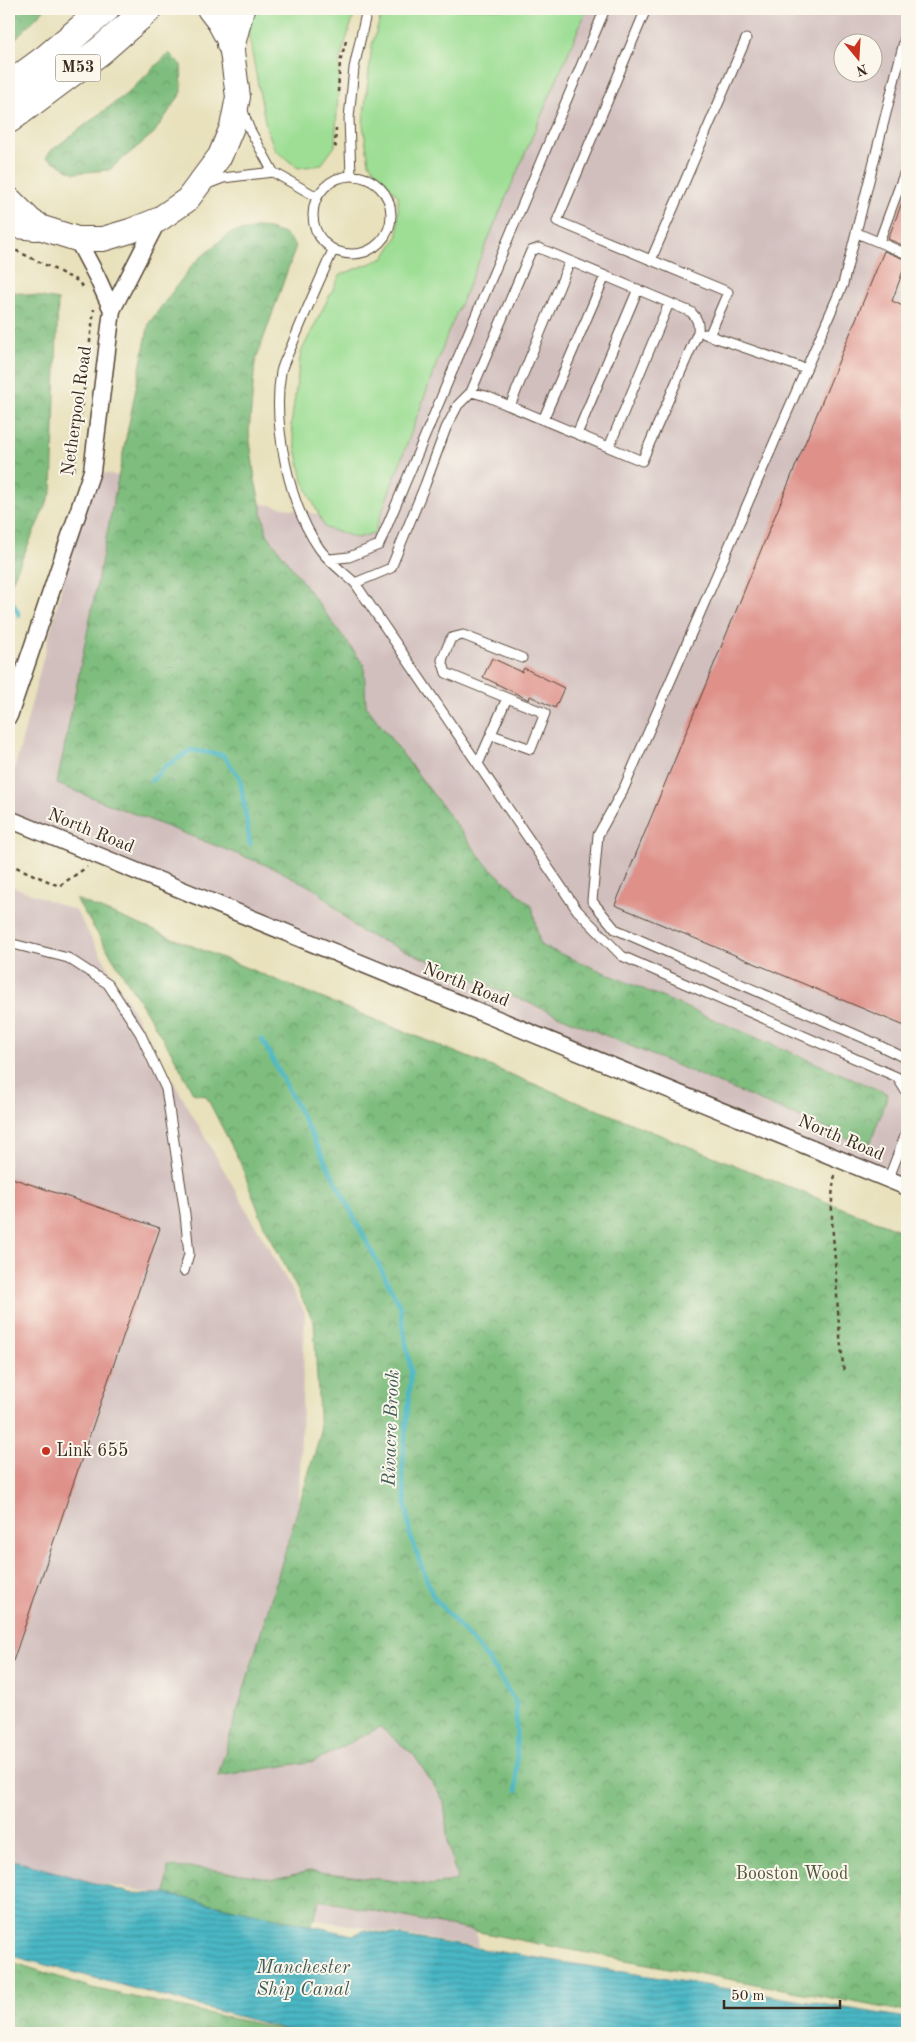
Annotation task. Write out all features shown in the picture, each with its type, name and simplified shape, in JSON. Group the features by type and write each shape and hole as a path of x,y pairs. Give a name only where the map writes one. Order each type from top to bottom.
{"highway":[{"name":"M53","path":"9,86 47,58 105,9"},
{"path":"231,44 240,9"},
{"name":"M53","path":"9,119 100,51 146,11"},
{"path":"9,223 36,226"}],"main road":[{"path":"9,199 36,226 77,239 103,239 130,232 158,220 187,200 198,188 220,156 232,128 238,97 231,44 219,22 209,9"}],"street":[{"name":"Netherpool Road","path":"9,716 92,471 112,310 158,220"},
{"path":"77,239 112,310"},
{"name":"North Road","path":"9,819 907,1188"}],"lane":[{"path":"351,176 349,118 354,68 367,9"},
{"path":"330,559 349,557 379,545 605,9"},
{"path":"646,9 557,221 728,292 709,336"},
{"path":"907,30 844,284 624,788 598,835 592,901 615,929 866,1039 907,1059"},
{"path":"651,260 746,39"},
{"path":"238,97 249,128 274,172 317,197"},
{"path":"878,242 907,166"},
{"path":"198,188 223,178 274,172"},
{"path":"351,176 364,178 376,184 384,193 390,205 391,218 388,231 371,250 358,254 346,254 333,250 317,232 314,221 317,197 331,182 351,176"},
{"path":"857,233 907,254"},
{"path":"355,583 391,568 446,428 458,405 471,392 530,251 539,248 691,312 699,326 642,461 486,396 471,392"},
{"path":"333,250 281,371 279,401 281,434 290,480 301,516 320,549 355,583 576,910 622,956 898,1077 907,1093"},
{"path":"510,406 570,261"},
{"path":"543,420 605,276"},
{"path":"577,434 638,289"},
{"path":"609,447 669,303"},
{"path":"698,332 806,369"},
{"path":"492,735 531,749 546,713 446,673 442,660 451,638 463,634 522,658"},
{"path":"478,764 507,698"},
{"path":"9,943 68,958 108,984 140,1033 166,1089 186,1222 189,1254 184,1271"},
{"path":"888,1180 907,1131"}],"path":[{"path":"9,247 76,280 89,293"},
{"path":"72,477 75,468 95,300"},
{"path":"9,864 59,886 102,858"},
{"path":"839,1159 833,1186 833,1231 844,1372"}],"shaded area":[{"path":"583,9 907,9 907,1187 9,813 9,790 92,471 369,524"},
{"path":"9,885 76,911 305,1312 297,1564 458,1799 478,1947 85,1881 9,1859"}],"green space":[{"path":"9,9 45,9 9,45"},
{"path":"257,9 356,9 340,59 335,146 321,165 298,168 275,150 266,126 246,22"},
{"path":"383,9 587,9 448,333 374,533 357,538 325,528 303,481 291,425 301,352 340,275 384,258 398,235 398,196 369,163 363,124 372,45"},
{"path":"169,53 181,65 182,92 154,133 109,170 74,173 46,157 52,150 129,92"},
{"path":"261,227 285,234 296,246 255,363 249,433 255,480 267,534 364,665 366,706 486,864 532,906 540,945 888,1094 869,1147 359,931 318,891 276,869 57,784 149,323 193,264 230,233"},
{"path":"9,291 58,300 52,491 9,588"},
{"name":"Booston Wood","path":"76,899 907,1233 907,2012 539,1944 320,1900 311,1926 166,1894 168,1867 210,1869 274,1879 309,1871 432,1885 457,1880 448,1842 444,1801 414,1755 380,1727 315,1761 218,1776 320,1435 314,1322 263,1223 240,1162 206,1096 193,1093 175,1058"},
{"path":"9,1961 92,1988 299,2033 9,2033"}],"water":[{"name":"Manchester Ship Canal","path":"9,1859 130,1893 166,1894 353,1935 365,1930 907,2018 907,2033 300,2033 9,1955"}],"building":[{"path":"907,193 907,247 888,239"},
{"path":"884,251 907,260 892,301 907,308 907,1027 615,905"},
{"path":"492,658 522,672 524,668 564,688 555,708 530,696 529,700 483,677"},
{"name":"Link 655","path":"9,1177 160,1228 11,1667 9,1667"}],"waterway":[{"name":"Rivacre Brook","path":"9,595 19,615"},
{"path":"151,781 165,767 191,750 223,755 240,778 250,844"},
{"name":"Rivacre Brook","path":"262,1039 400,1306 411,1373 402,1474 410,1535 433,1596 488,1659 516,1703 517,1790"}],"place":[{"name":"Link 655","path":"46,1451"}]}
